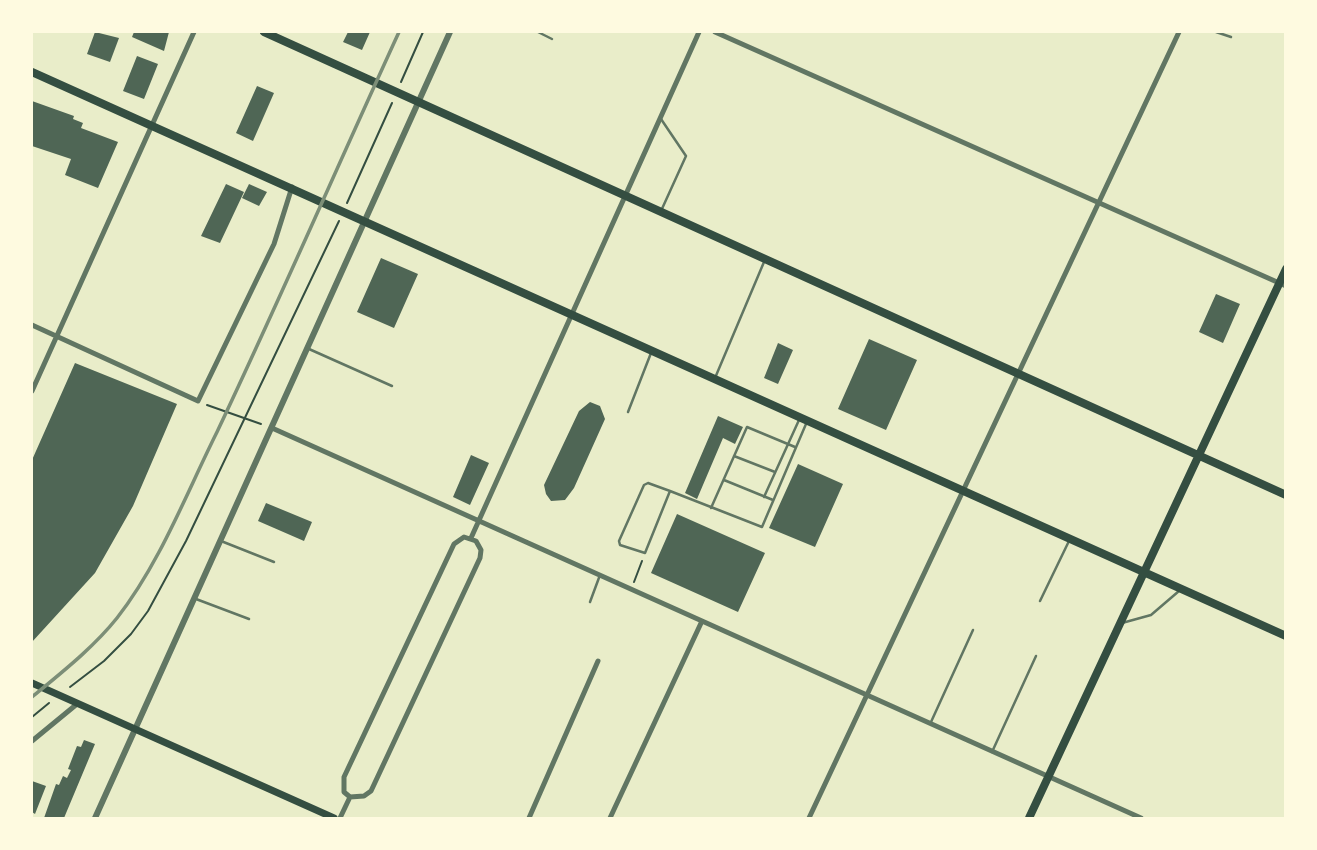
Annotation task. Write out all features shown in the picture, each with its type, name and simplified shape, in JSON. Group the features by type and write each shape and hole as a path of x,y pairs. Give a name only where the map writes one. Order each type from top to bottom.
{"main road":[{"path":"264,32 1286,495"},
{"path":"32,72 1286,636"},
{"path":"1029,818 1282,285 1286,270"},
{"path":"32,683 334,818"}],"street":[{"path":"32,391 194,32"},
{"path":"96,818 450,32"},
{"path":"471,538 699,32"},
{"path":"715,32 1282,285"},
{"path":"809,818 1179,32"},
{"path":"32,325 198,401 274,244 292,187"},
{"path":"272,428 1141,818"},
{"path":"464,537 471,538 481,550 480,558 371,790 364,796 350,797 344,792 344,777 454,544 464,537"},
{"path":"610,818 702,621"},
{"path":"529,818 598,661"},
{"path":"32,741 77,704"},
{"path":"340,818 350,797"}],"lane":[{"path":"538,32 552,39"},
{"path":"1216,32 1231,37"},
{"path":"660,118 686,156 661,211"},
{"path":"715,379 766,259"},
{"path":"307,348 392,386"},
{"path":"628,412 652,351"},
{"path":"764,497 788,444 803,419"},
{"path":"670,491 645,554 620,545 619,541 643,485 648,483 670,491 711,508 762,527 795,447 803,419"},
{"path":"711,508 747,427 795,447"},
{"path":"734,456 775,472"},
{"path":"724,480 773,500"},
{"path":"1040,601 1070,539"},
{"path":"221,541 274,562"},
{"path":"590,602 600,576"},
{"path":"1120,624 1151,615 1181,589"},
{"path":"195,599 248,620"},
{"path":"930,724 973,630"},
{"path":"992,752 1036,656"}],"path":[{"path":"402,81 423,32"},
{"path":"349,200 391,107"},
{"path":"70,688 104,662 131,634 148,611 246,419 337,226"},
{"path":"198,401 272,428"},
{"path":"631,589 645,554"},
{"path":"32,717 47,705"}],"building":[{"path":"95,32 119,38 110,62 87,54"},
{"path":"134,32 169,32 164,51 132,37"},
{"path":"348,32 370,32 362,50 343,42"},
{"path":"137,56 158,64 144,99 123,91"},
{"path":"257,86 274,93 253,141 236,133"},
{"path":"32,101 74,116 73,119 83,123 81,128 118,142 98,188 65,175 71,159 32,146"},
{"path":"226,184 244,192 220,243 201,236"},
{"path":"249,184 267,192 259,206 242,198"},
{"path":"381,258 418,274 394,328 357,312"},
{"path":"1216,294 1240,304 1223,343 1199,332"},
{"path":"869,339 917,360 886,430 838,409"},
{"path":"778,343 793,350 778,384 764,378"},
{"path":"75,363 177,404 133,506 95,573 32,642 32,460"},
{"path":"590,402 600,406 605,419 574,488 565,500 551,501 544,485 579,411"},
{"path":"718,416 743,427 735,444 723,438 697,499 685,493"},
{"path":"471,455 489,463 470,505 453,497"},
{"path":"798,464 843,484 815,547 769,528"},
{"path":"266,503 312,522 304,541 258,521"},
{"path":"677,514 765,553 738,612 651,573"},
{"path":"84,740 95,744 64,818 44,818 56,784 59,785 63,776 67,778 77,746 81,747"},
{"path":"32,781 46,786 35,814 32,812"}],"railway":[{"path":"32,697 108,629 132,597 159,551 240,382 399,32"}]}
